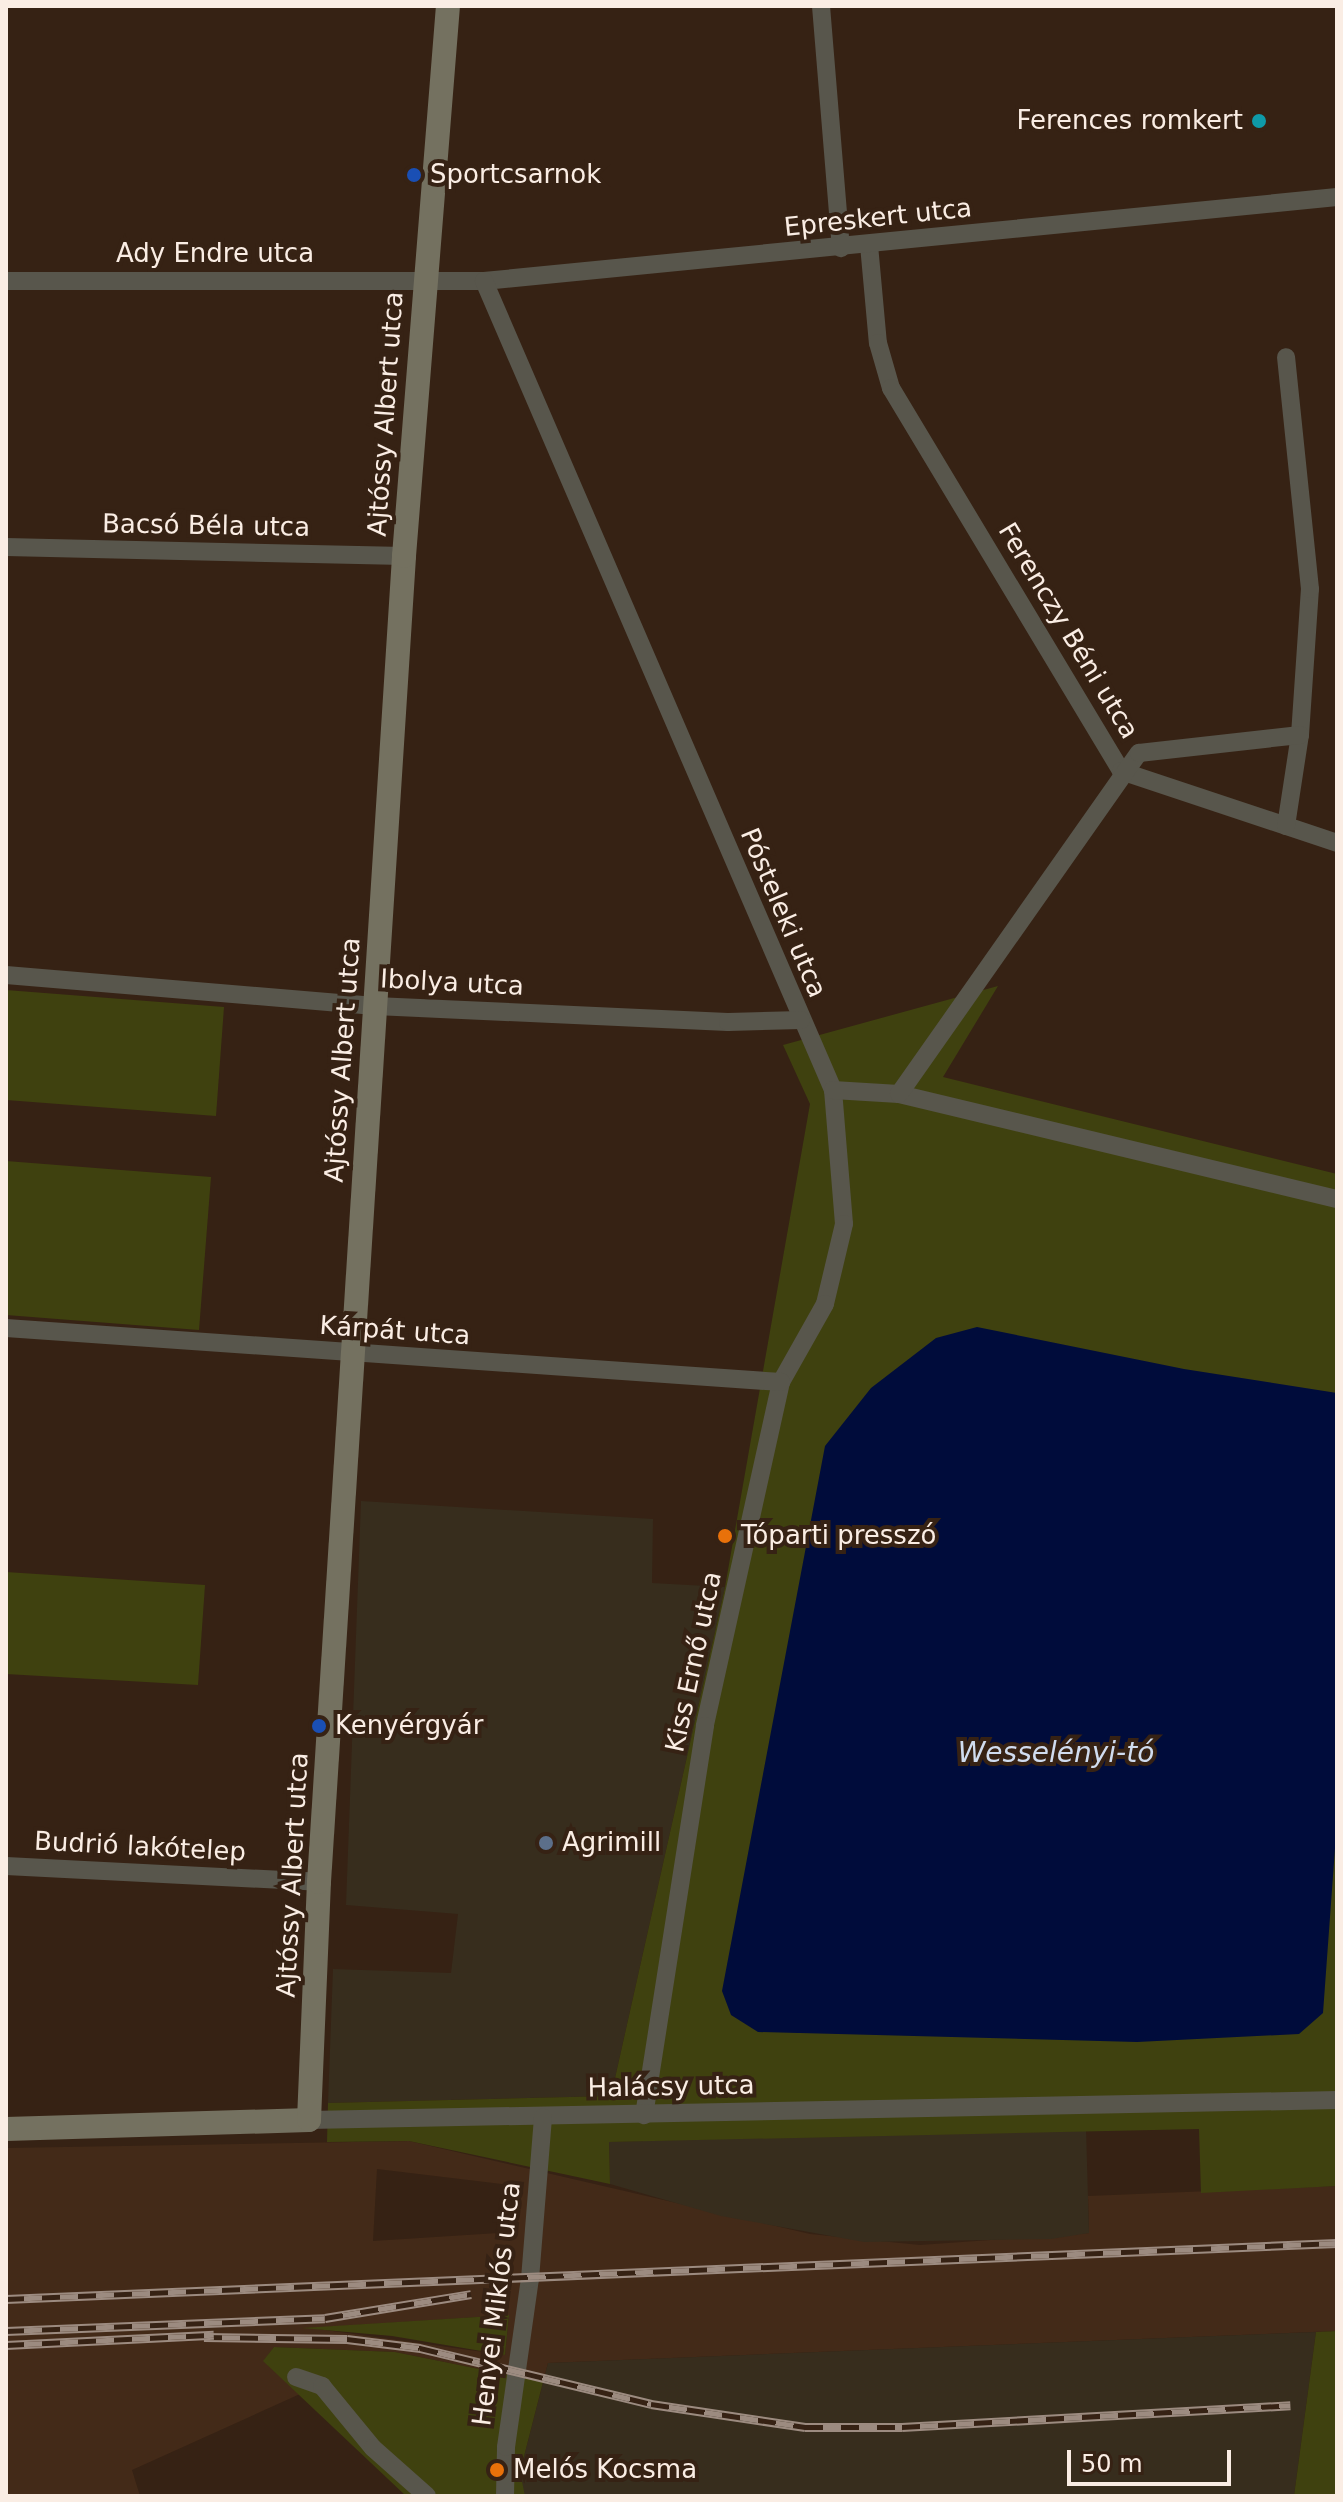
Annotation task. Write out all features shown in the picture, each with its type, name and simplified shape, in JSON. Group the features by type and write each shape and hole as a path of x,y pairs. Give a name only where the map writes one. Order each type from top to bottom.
{"main road":[{"path":"437,6 442,42"},
{"name":"Ajtóssy Albert utca","path":"309,2120 319,1882 404,556 442,42 448,6"},
{"name":"Halácsy utca","path":"6,2129 309,2120"}],"street":[{"path":"821,6 841,248"},
{"name":"Epreskert utca","path":"423,280 484,281 1337,197"},
{"name":"Ferenczy Béni utca","path":"869,245 878,343 891,388 1121,771 899,1094"},
{"name":"Ady Endre utca","path":"6,281 423,280"},
{"name":"Pósteleki utca","path":"484,281 833,1090"},
{"path":"1286,357 1310,589 1300,735 1286,826"},
{"name":"Bacsó Béla utca","path":"6,547 404,556"},
{"path":"1300,735 1139,753 1121,771 1337,843"},
{"name":"Ibolya utca","path":"6,975 375,1006 728,1022 801,1020"},
{"path":"833,1090 899,1094 1337,1199"},
{"name":"Kiss Ernő utca","path":"644,2115 705,1726 781,1382 825,1304 844,1224 833,1090"},
{"name":"Kárpát utca","path":"6,1328 352,1355 781,1382"},
{"name":"Budrió lakótelep","path":"6,1866 319,1882"},
{"name":"Halácsy utca","path":"309,2120 543,2118 1337,2100"},
{"name":"Henyei Miklós utca","path":"505,2496 543,2118"},
{"path":"296,2377 322,2386 373,2448 427,2496"}],"shaded area":[{"path":"998,986 943,1077 1337,1174 1337,2186 1201,2193 1199,2129 609,2142 610,2184 409,2141 327,2142 328,2103 611,2096 725,1587 810,1104 783,1045"},
{"path":"6,990 224,1007 216,1116 6,1100"},
{"path":"6,1161 211,1177 199,1330 6,1315"},
{"path":"361,1501 653,1519 652,1583 725,1587 611,2096 328,2103 333,1969 451,1973 458,1914 346,1905"},
{"path":"6,1572 205,1585 198,1685 6,1674"},
{"path":"1086,2128 1089,2233 1051,2239 864,2242 721,2216 610,2184 609,2142"},
{"path":"409,2141 810,2234 920,2245 1089,2233 1088,2196 1337,2186 1337,2331 548,2363 543,2382 395,2352 274,2347 264,2361 300,2394 132,2470 140,2496 6,2496 6,2148","holes":["377,2169 519,2186 512,2232 373,2241","509,2315 505,2355 311,2328 312,2328"]},
{"path":"509,2315 505,2355 392,2336 302,2328"},
{"path":"1337,2331 1337,2496 1294,2496 1316,2332"},
{"path":"1316,2332 1294,2496 524,2496 520,2472 548,2363"},
{"path":"274,2347 395,2352 543,2382 520,2472 525,2496 406,2496 263,2361"}],"water":[{"name":"Wesselényi-tó","path":"977,1327 1184,1369 1337,1393 1337,1821 1323,2013 1299,2034 1137,2042 758,2032 731,2015 722,1991 825,1446 871,1388 936,1338"}],"railway":[{"path":"6,2299 1337,2243"},
{"path":"6,2331 325,2318 471,2294"},
{"path":"6,2345 214,2335"},
{"path":"204,2337 347,2339 420,2348 651,2404 805,2427 902,2427 1290,2405"}],"place":[{"name":"Ferences romkert","path":"1259,121"},
{"name":"Sportcsarnok","path":"414,175"},
{"name":"Tóparti presszó","path":"725,1536"},
{"name":"Kenyérgyár","path":"319,1726"},
{"name":"Agrimill","path":"546,1843"},
{"name":"Melós Kocsma","path":"497,2470"}]}
